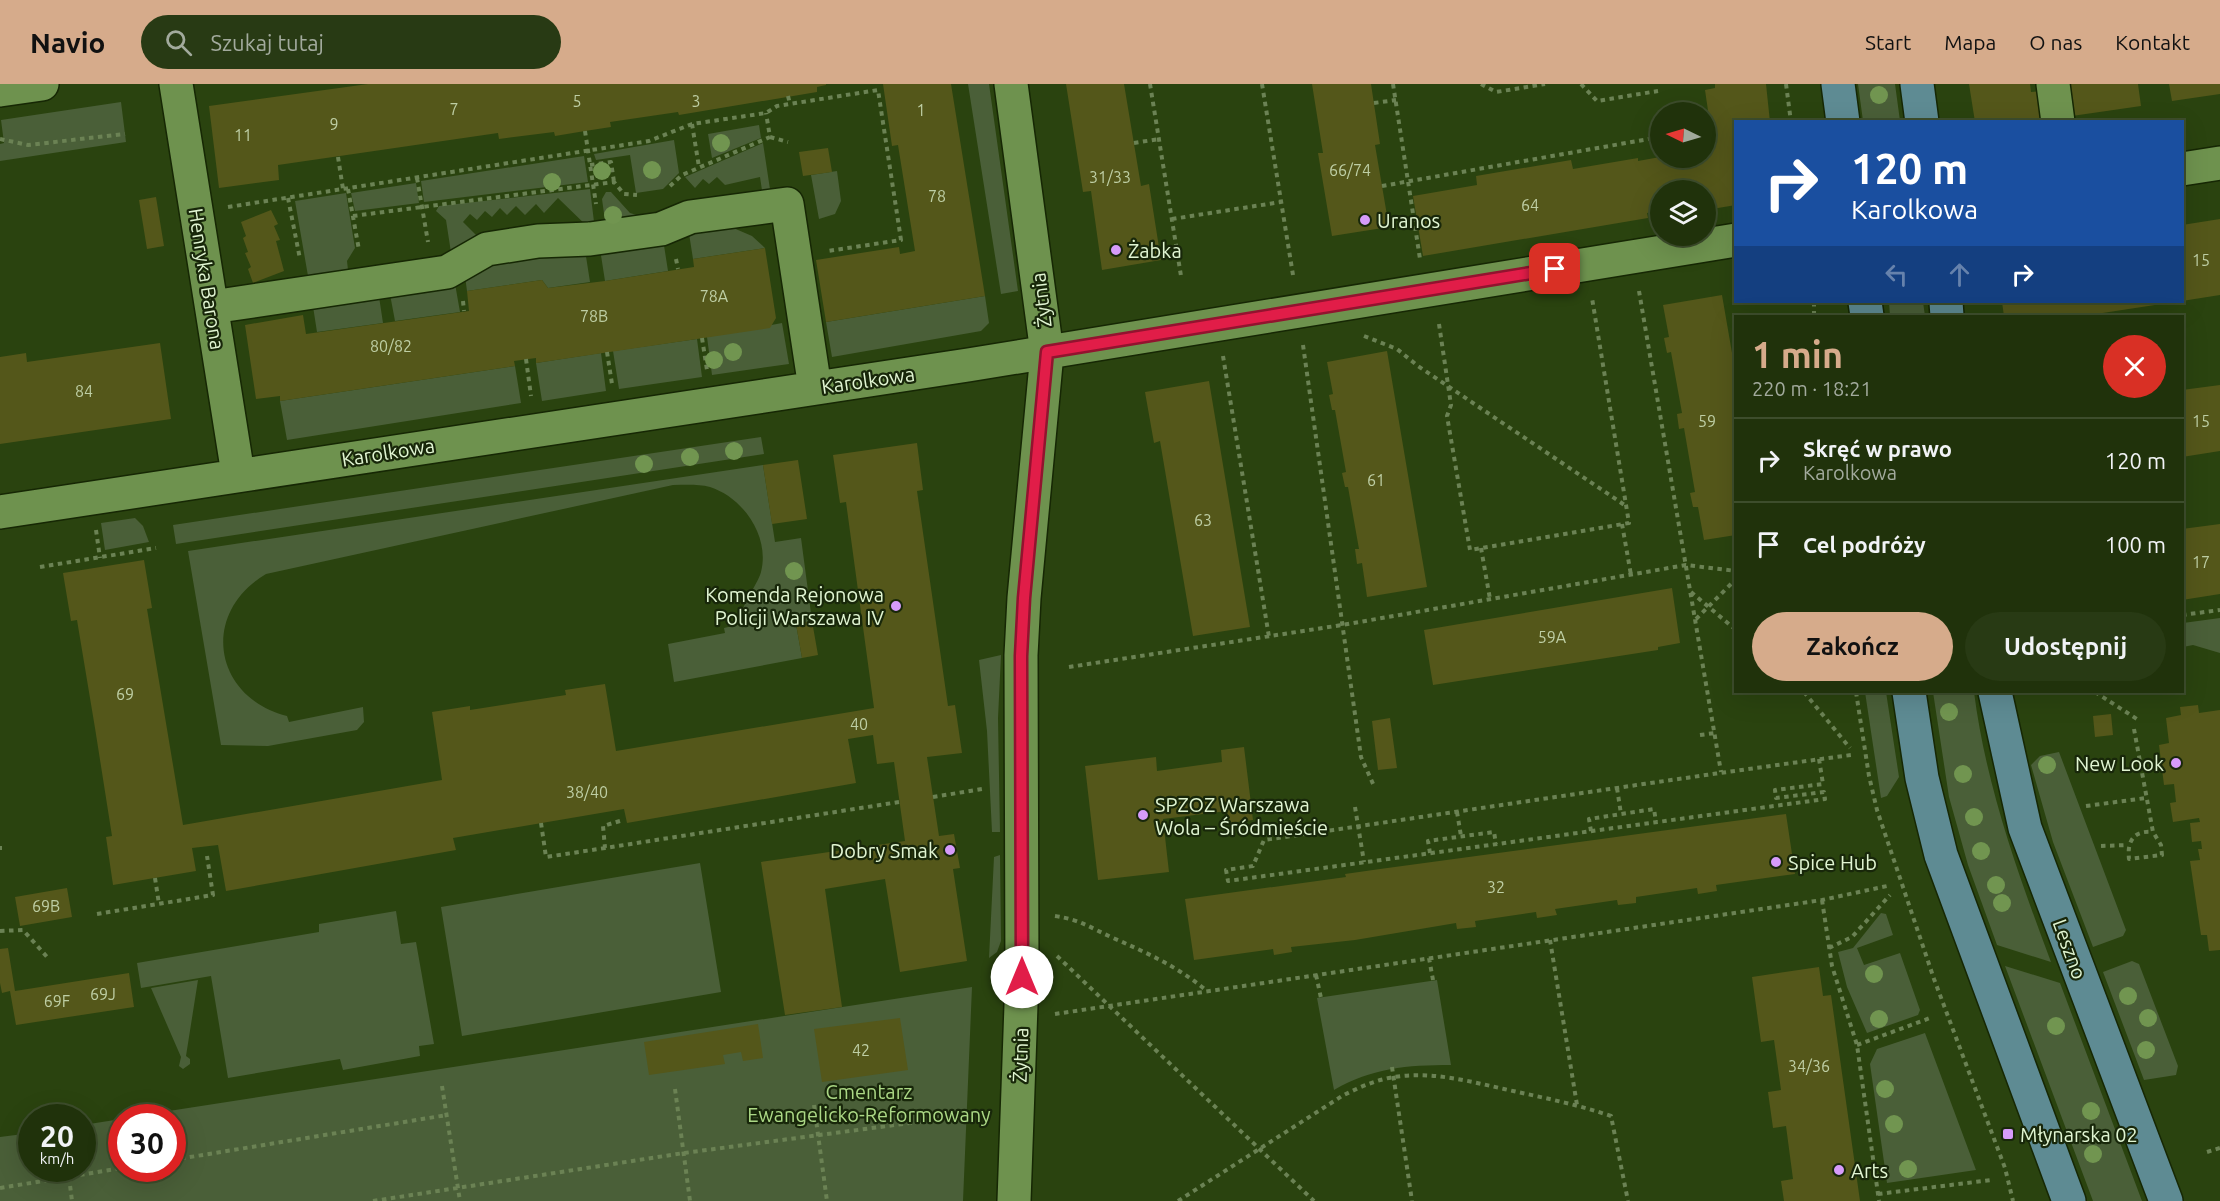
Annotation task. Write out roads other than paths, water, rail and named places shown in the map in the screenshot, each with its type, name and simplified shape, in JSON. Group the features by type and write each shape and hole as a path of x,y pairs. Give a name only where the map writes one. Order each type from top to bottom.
{"main road":[{"path":"1838,84 1843,120"},
{"path":"1917,84 1922,120"},
{"path":"1909,693 1922,778 1941,855 1964,925 2069,1201"},
{"name":"Leszno","path":"1995,693 2025,828 2166,1201"}],"street":[{"path":"0,90 42,84"},
{"name":"Henryka Barona","path":"176,84 238,474"},
{"name":"Żytnia","path":"1011,84 1042,299 1047,352 1021,644 1022,977 1014,1201"},
{"path":"2054,84 2058,120"},
{"path":"2184,169 2220,163"},
{"path":"212,307 433,274 458,268 487,249 538,241 602,238 661,229 690,217 787,204 815,388"},
{"name":"Karolkowa","path":"0,512 1047,352 1734,240"}],"place":[{"name":"Uranos","path":"1365,220"},
{"name":"Żabka","path":"1116,250"},
{"name":"Komenda Rejonowa Policji Warszawa IV","path":"896,606"},
{"name":"New Look","path":"2176,763"},
{"name":"SPZOZ Warszawa Wola – Śródmieście","path":"1143,815"},
{"name":"Dobry Smak","path":"950,850"},
{"name":"Spice Hub","path":"1776,862"},
{"name":"Młynarska 02","path":"2008,1134"},
{"name":"Arts","path":"1839,1170"}],"park label":[{"name":"Cmentarz Ewangelicko-Reformowany","path":"869,1102"}]}
